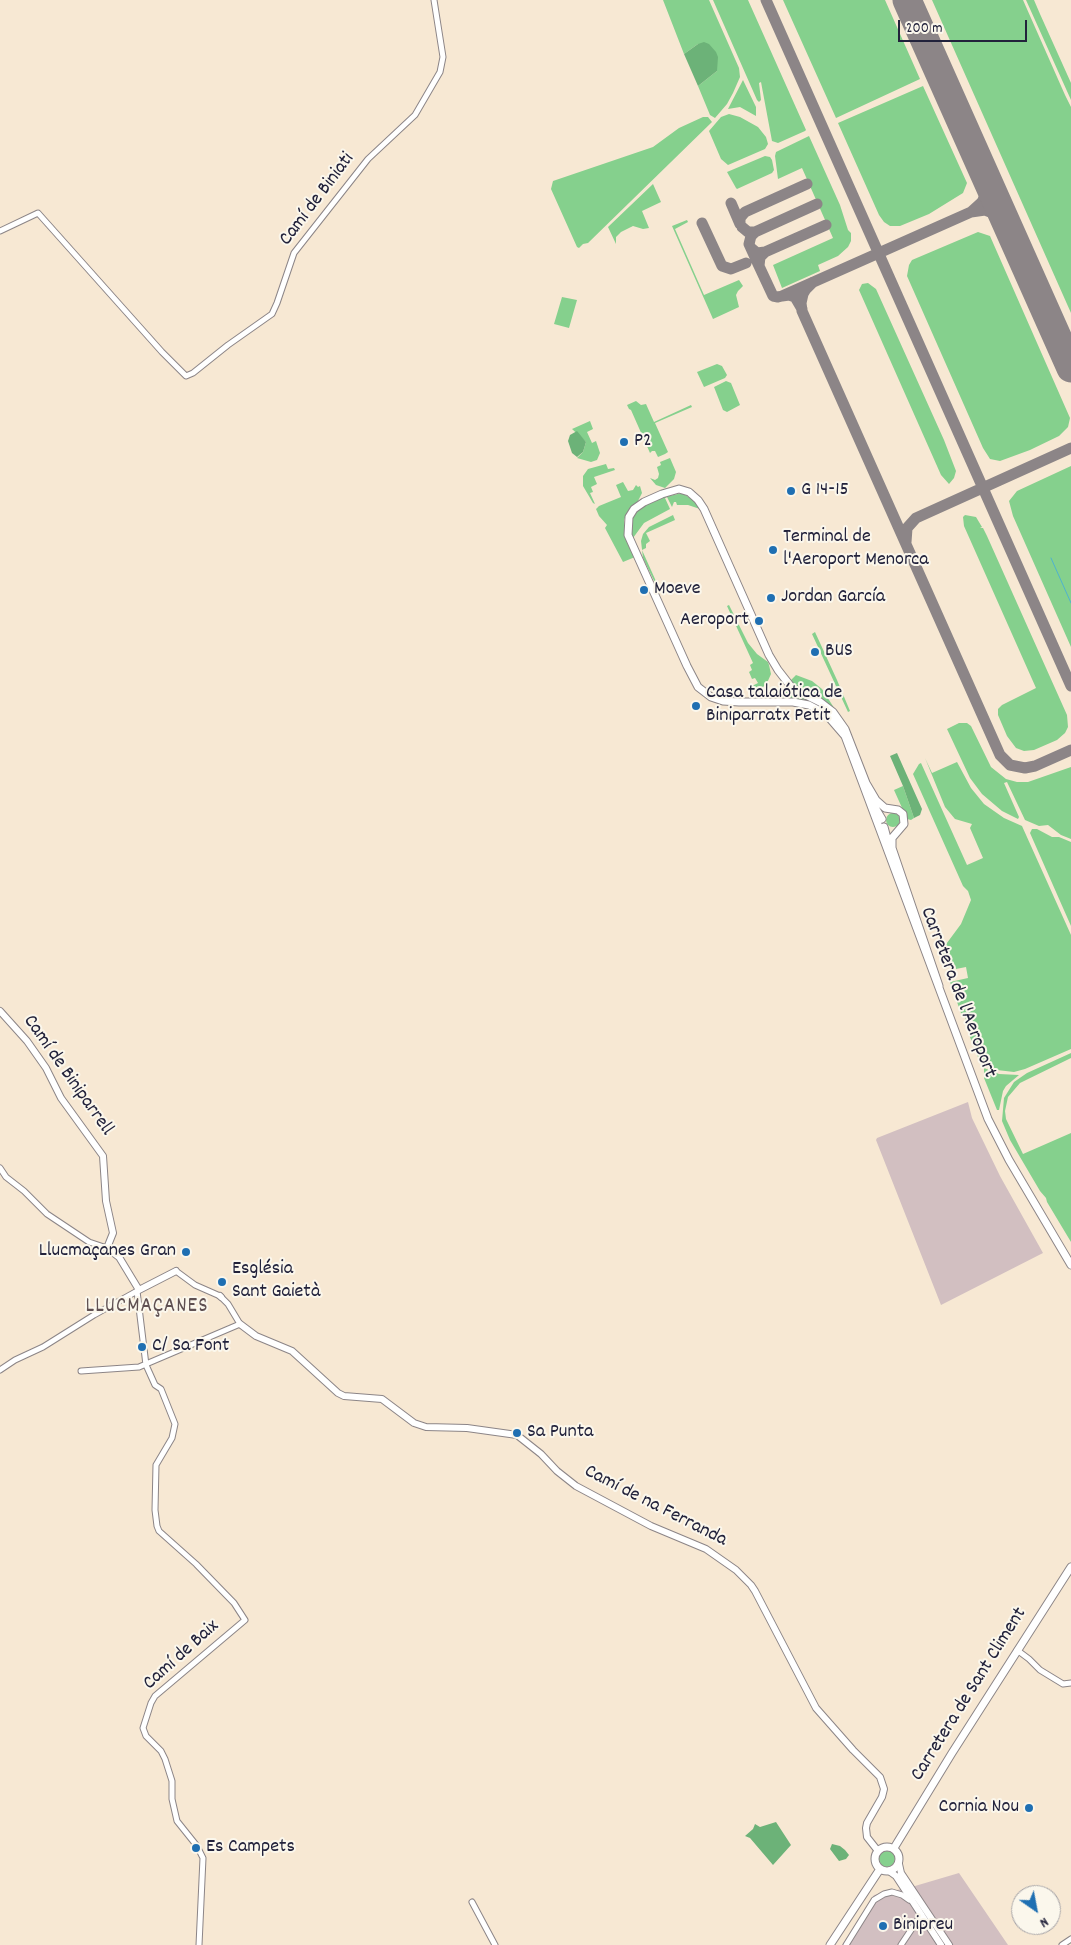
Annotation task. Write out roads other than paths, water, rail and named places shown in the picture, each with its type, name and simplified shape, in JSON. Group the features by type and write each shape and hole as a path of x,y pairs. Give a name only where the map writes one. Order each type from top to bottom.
{"main road":[{"name":"Carretera de l'Aeroport","path":"892,809 885,808 876,800 866,784 845,730 833,712 820,702 796,690 778,670 769,655 704,509 698,500 692,493 684,490 675,490 657,495 641,504 631,513 627,525 630,540 695,682 707,695 719,700 806,704 823,711 835,723 848,743 900,888 939,986 993,1132 1071,1265"},
{"path":"863,783 883,823 900,888"},
{"path":"883,823 886,812 892,809 900,812 904,817 904,824 892,838 892,848 939,986"},
{"path":"883,823 891,832 899,830"},
{"name":"Carretera de Sant Climent","path":"894,1848 1071,1566"},
{"path":"887,1847 894,1848 900,1858 899,1864 889,1871 880,1869 875,1860 878,1851 887,1847"},
{"path":"830,1945 880,1869"}],"street":[{"name":"Camí de Biniati","path":"0,231 38,213 162,352 186,376 193,373 272,314 278,303 294,253 368,159 415,115 440,72 443,57 434,0"},
{"name":"Camí de Biniparrell","path":"0,1011 19,1031 46,1068 61,1098 103,1156 106,1201 113,1230 107,1248"},
{"path":"0,1168 6,1177 24,1191 47,1214 89,1242 107,1248 119,1257 138,1290 146,1365"},
{"path":"0,1370 15,1360 44,1348 94,1315 176,1271 195,1284 221,1296 240,1324 146,1365 81,1371"},
{"name":"Camí de na Ferranda","path":"240,1324 256,1336 292,1351 338,1393 344,1396 382,1399 414,1423 426,1427 467,1428 517,1435 576,1486 651,1526 706,1549 744,1577 759,1597 816,1708 880,1777 884,1789 882,1797 867,1822 866,1828 867,1837 878,1851"},
{"name":"Camí de Baix","path":"146,1365 155,1384 161,1390 173,1418 174,1428 170,1443 156,1465 155,1510 158,1529 234,1603 245,1620 155,1696 143,1728 143,1732 161,1751 165,1759 172,1781 172,1799 178,1820 197,1846 203,1858 199,1945"},
{"path":"1017,1650 1029,1658 1040,1670 1064,1684 1071,1683"},
{"path":"899,1864 901,1873 950,1945"},
{"path":"889,1871 896,1876 907,1898 918,1911 926,1913 938,1928"},
{"path":"907,1881 913,1894 910,1898"},
{"path":"903,1891 910,1898 942,1945"},
{"path":"846,1945 874,1900 888,1893 903,1891"},
{"path":"472,1902 495,1945"},
{"path":"901,1945 918,1911"},
{"path":"1062,1945 1071,1939"}],"waterway":[{"path":"1051,558 1071,603"}],"place":[{"name":"P2","path":"624,442"},
{"name":"G 14-15","path":"791,491"},
{"name":"Terminal de l'Aeroport Menorca","path":"773,550"},
{"name":"Moeve","path":"644,590"},
{"name":"Jordan García","path":"771,598"},
{"name":"Aeroport","path":"759,621"},
{"name":"BUS","path":"815,652"},
{"name":"Casa talaiótica de Biniparratx Petit","path":"696,706"},
{"name":"Llucmaçanes Gran","path":"186,1252"},
{"name":"Església Sant Gaietà","path":"222,1282"},
{"name":"C/ Sa Font","path":"142,1347"},
{"name":"Sa Punta","path":"517,1433"},
{"name":"Cornia Nou","path":"1029,1808"},
{"name":"Es Campets","path":"196,1848"},
{"name":"Binipreu","path":"883,1926"}],"district":[{"name":"LLUCMAÇANES","path":"147,1308"}]}
